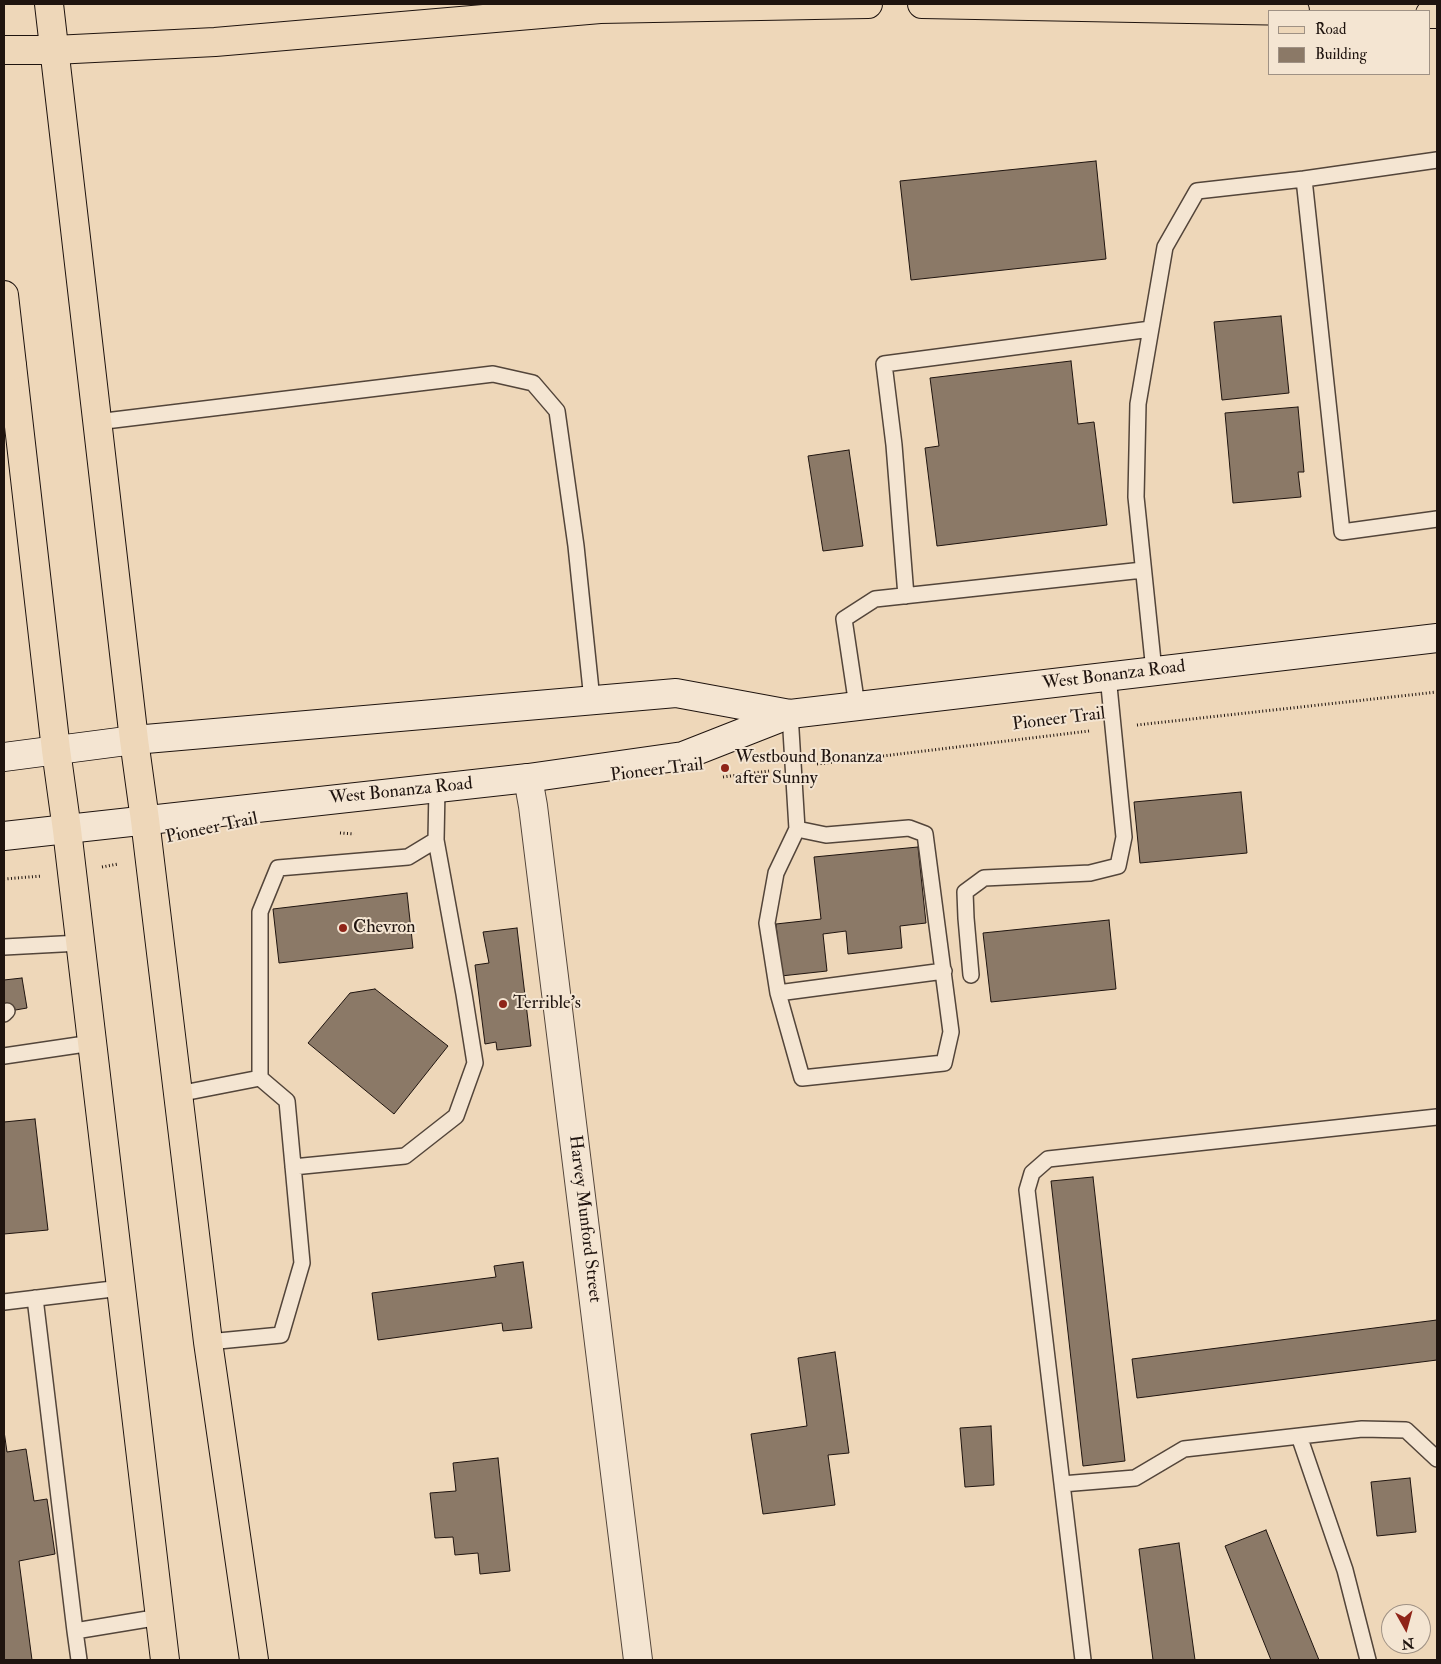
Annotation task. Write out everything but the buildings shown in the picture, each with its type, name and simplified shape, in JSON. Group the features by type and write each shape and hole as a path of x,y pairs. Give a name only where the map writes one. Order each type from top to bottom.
{"main road":[{"path":"49,4 134,740 208,1342 254,1660"},
{"path":"4,50 54,50 215,42 600,9 868,4"},
{"path":"922,4 1268,10"},
{"path":"4,295 8,355 67,830 165,1660"},
{"name":"West Bonanza Road","path":"4,836 528,778 683,756 790,714 1437,638"},
{"name":"West Bonanza Road","path":"4,757 134,740 676,694 790,714"},
{"name":"Harvey Munford Street","path":"528,778 638,1660"}],"lane":[{"path":"1154,671 1136,497 1138,404 1166,247 1198,191 1304,179 1437,160"},
{"path":"1304,179 1342,532 1437,519"},
{"path":"906,596 894,445 884,364 1151,329"},
{"path":"97,422 493,374 532,383 557,411 576,546 592,700"},
{"path":"857,706 844,619 874,599 1143,570"},
{"path":"971,975 965,892 984,878 1090,872 1118,866 1124,837 1108,676"},
{"path":"790,714 797,829 776,874 767,923 778,993 802,1078 944,1063 951,1032 925,834 909,828 826,835 797,829"},
{"path":"293,1167 405,1156 456,1116 475,1063 436,840 437,788"},
{"path":"208,1342 281,1335 302,1263 287,1101 260,1078 260,912 278,868 408,857 436,840"},
{"path":"4,947 80,943"},
{"path":"778,993 944,971"},
{"path":"4,1056 92,1043"},
{"path":"178,1094 260,1078"},
{"path":"1083,1660 1027,1190 1032,1173 1048,1159 1437,1117"},
{"path":"4,1302 121,1288"},
{"path":"36,1298 79,1660"},
{"path":"1062,1484 1135,1478 1184,1449 1362,1429 1406,1430 1437,1459"},
{"path":"1299,1436 1345,1570 1368,1660"},
{"path":"75,1631 160,1617"}],"path":[{"name":"Pioneer Trail","path":"715,778 1114,728 1437,692"},
{"path":"331,833 359,834"},
{"name":"Pioneer Trail","path":"4,879 72,873 149,857"}],"place":[{"name":"Westbound Bonanza after Sunny","path":"725,768"},
{"name":"Chevron","path":"343,928"},
{"name":"Terrible's","path":"503,1004"}]}
